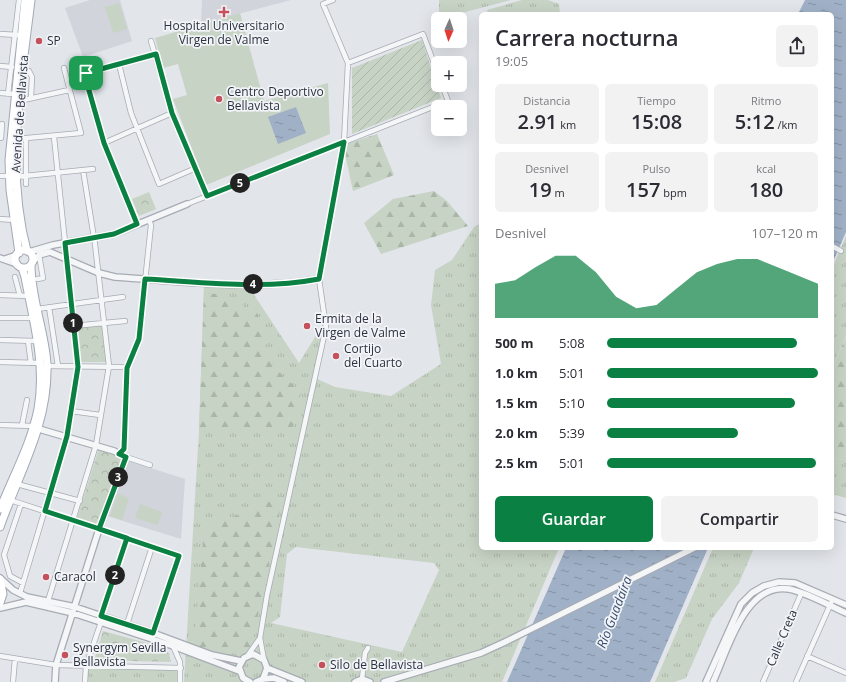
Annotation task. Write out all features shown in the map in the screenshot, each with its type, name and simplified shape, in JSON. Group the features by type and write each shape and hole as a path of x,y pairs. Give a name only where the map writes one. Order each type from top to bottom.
{"main road":[{"name":"Avenida de Bellavista","path":"18,254 14,220 12,177 14,67 18,35 25,0"},
{"name":"Avenida de Bellavista","path":"14,96 31,0"},
{"name":"Avenida de Bellavista","path":"12,177 28,252"},
{"path":"0,527 17,484 45,402 44,365 32,256 28,252 18,254 19,266 29,296 37,341 44,365"},
{"path":"19,266 27,268 32,263"},
{"path":"0,509 36,428"},
{"path":"0,578 3,594 0,603"}],"street":[{"path":"18,0 25,0"},
{"name":"Avenida de Bellavista","path":"18,0 18,35"},
{"path":"302,682 267,668 260,638 269,587 326,327 319,279 344,142 348,64 323,4 333,0"},
{"path":"0,34 18,35"},
{"path":"348,64 422,34 431,56"},
{"path":"151,41 172,113 207,196"},
{"path":"84,73 156,54"},
{"path":"80,62 104,143 137,224"},
{"path":"119,64 131,113 159,184 196,168"},
{"path":"0,66 14,67"},
{"path":"0,138 26,139 81,133 64,68"},
{"path":"29,71 32,77 31,97"},
{"path":"0,93 31,97 70,90"},
{"path":"28,252 65,243 114,234 448,101 445,92"},
{"path":"104,143 172,113"},
{"name":"Avenida de Bellavista","path":"0,138 2,124"},
{"path":"20,593 67,436 78,367 70,304 54,136"},
{"name":"Avenida de Bellavista","path":"26,139 26,184"},
{"path":"0,176 12,177 93,169"},
{"path":"48,601 96,445 100,415 110,366 99,273 83,170"},
{"path":"0,219 14,220"},
{"path":"117,452 124,449 127,368 139,339 151,225 148,220"},
{"path":"834,247 840,250"},
{"path":"32,263 39,255 50,252 99,273 115,277 257,285 303,282 319,279"},
{"path":"2,259 18,254"},
{"path":"37,279 43,278 39,255"},
{"path":"2,259 19,266"},
{"path":"15,277 20,296"},
{"path":"0,295 29,296"},
{"path":"38,309 123,297"},
{"path":"49,307 58,366"},
{"path":"0,318 33,318"},
{"path":"73,326 125,321"},
{"path":"0,340 37,341"},
{"path":"28,341 30,363"},
{"path":"0,362 78,367 110,366 127,368"},
{"path":"22,425 26,400"},
{"path":"71,411 100,415"},
{"path":"0,425 22,425 67,436 117,452 126,457 150,465"},
{"path":"55,682 56,665 99,529 126,457"},
{"path":"17,484 80,501"},
{"path":"10,500 179,556 152,637 149,638"},
{"path":"21,504 4,555 10,576 23,583"},
{"path":"834,516 846,520"},
{"path":"101,616 127,538"},
{"path":"127,624 152,546"},
{"path":"384,682 481,653 690,550"},
{"path":"0,578 13,590 20,593 74,610 101,622 173,646 239,671"},
{"path":"706,682 740,604 752,593 764,586 785,582 795,583 846,605"},
{"path":"714,682 743,615 753,602 766,593 775,590 790,589 846,613"},
{"name":"Calle Creta","path":"763,682 801,594"},
{"path":"796,682 832,599"},
{"path":"0,608 26,602 74,610 127,624 212,655 241,661"},
{"path":"85,682 86,666 101,622"},
{"path":"250,682 243,680 239,671 241,661 248,655 260,638"},
{"path":"173,646 178,656 181,668 180,682"},
{"path":"362,679 365,653 368,648"},
{"path":"248,655 257,655 264,660"},
{"path":"0,656 56,665 181,668"},
{"path":"807,656 846,673"},
{"path":"13,682 15,659"},
{"path":"259,681 267,668"},
{"path":"259,681 274,678 284,682"},
{"path":"355,682 362,679 370,682"}],"shaded area":[{"path":"90,0 120,0 132,41 83,57 65,8"},
{"name":"Hospital Universitario Virgen de Valme","path":"202,0 291,0 201,24"},
{"path":"129,461 185,479 181,539 107,516"}],"green space":[{"path":"439,0 511,0 466,12 439,12"},
{"path":"522,0 548,0 559,4 560,12 488,12 487,10"},
{"path":"119,3 127,29 113,33 105,7"},
{"name":"Centro Deportivo Bellavista","path":"240,13 264,101 328,83 330,134 206,185 173,99 187,95 178,64 163,68 155,38"},
{"path":"422,40 431,67 431,92 439,92 441,98 431,100 431,102 352,134 352,68"},
{"path":"377,134 394,175 353,191 343,145"},
{"path":"434,191 447,201 468,226 381,254 364,223 393,199"},
{"path":"149,192 156,209 139,216 132,199"},
{"path":"479,224 479,550 558,550 502,682 184,682 199,431 204,282 247,284 299,363 325,321 315,378 335,387 391,396 441,364 431,305 435,270 452,260 474,227","holes":["296,547 434,563 439,570 402,652 271,623 280,617 287,554"]},
{"path":"846,236 846,336 834,364 834,264"},
{"path":"204,293 228,295 258,315 272,366 301,392 292,428 199,431"},
{"path":"103,324 107,362 81,362 76,327"},
{"path":"846,337 846,455 843,460 834,458 834,364"},
{"path":"99,448 122,459 96,524 77,518"},
{"path":"846,455 846,498 834,495 834,458 843,460"},
{"path":"118,494 129,498 122,520 110,516"},
{"path":"283,496 250,653 194,647 204,529"},
{"path":"140,504 162,512 158,525 135,518"},
{"path":"712,550 753,550 739,583 712,619 686,678 674,682 655,682"},
{"path":"103,631 147,643 169,653 171,662 94,660"},
{"path":"86,666 178,667 180,682 85,682"}],"water":[{"path":"805,0 846,0 846,232 834,259 834,12 799,12"},
{"path":"296,107 306,133 278,144 268,117"},
{"name":"Río Guadaíra","path":"565,550 707,550 650,682 507,682"}],"place":[{"name":"Hospital Universitario Virgen de Valme","path":"224,12"},
{"name":"SP","path":"39,41"},
{"name":"Centro Deportivo Bellavista","path":"219,99"},
{"name":"Ermita de la Virgen de Valme","path":"307,326"},
{"name":"Cortijo del Cuarto","path":"336,356"},
{"name":"Caracol","path":"46,577"},
{"name":"Synergym Sevilla Bellavista","path":"65,655"},
{"name":"Silo de Bellavista","path":"322,665"}],"route":[{"path":"86,73 84,73 104,143 137,224 114,234 65,243 70,304 78,367 67,436 49,493 45,511 127,538 101,616 153,633 179,556 127,538 99,529 126,457 119,454 124,449 126,431 127,368 129,360 139,339 145,279 257,285 303,282 319,279 344,142 207,196 172,113 156,54 86,73"}]}
